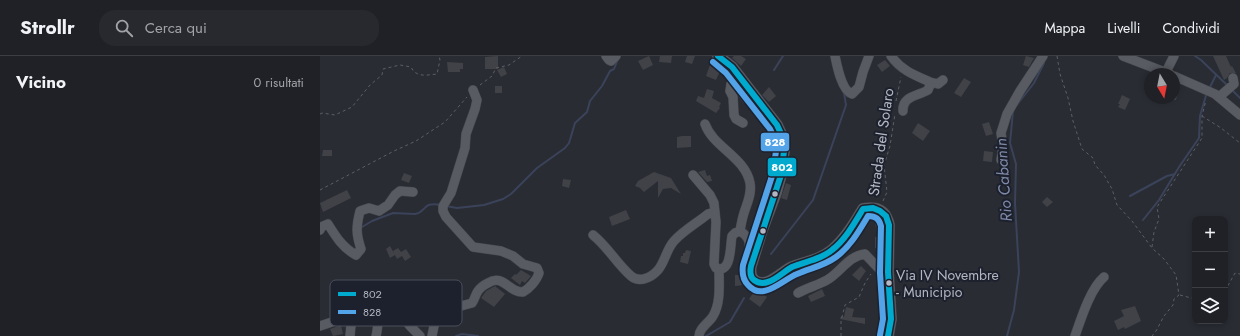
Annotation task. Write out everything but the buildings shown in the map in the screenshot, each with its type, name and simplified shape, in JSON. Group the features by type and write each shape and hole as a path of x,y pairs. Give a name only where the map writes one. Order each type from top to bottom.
{"main road":[{"path":"718,56 732,66 777,125 783,138 784,151 781,175 750,268 752,278 755,281 763,283 767,282 791,267 818,260 827,254 844,238 863,209 871,207 880,209 888,218 889,225 888,272 891,319 888,336"}],"street":[{"path":"606,56 611,61 616,56"},
{"path":"835,56 839,74 849,93 852,94 859,87 869,56"},
{"path":"891,56 913,76 938,84 943,80"},
{"path":"1001,160 1003,147 1001,133 1007,114 1043,56"},
{"path":"1123,56 1154,68"},
{"path":"1171,68 1173,57"},
{"path":"1180,79 1220,96 1240,115"},
{"path":"1220,96 1234,81"},
{"path":"898,111 909,97 928,90 930,82"},
{"path":"742,123 736,119 734,115 730,91 731,84 737,85 753,104 760,103"},
{"path":"462,306 472,303 478,290 491,281 498,280 504,282 516,292 523,292 526,291 539,275 536,268 524,264 513,256 501,251 473,247 443,211 443,206 451,193 465,148 466,134 475,109 477,100 473,90"},
{"path":"705,124 707,130 714,138 737,160 750,182 749,198 740,231"},
{"path":"693,175 714,202 716,238 714,264 716,268 719,269 720,287 716,309 713,316 699,332 699,336"},
{"path":"320,230 321,227 328,224 336,238 346,250 356,255 361,249 356,235 360,211 369,208 379,211 388,205 400,191 413,192"},
{"path":"594,235 602,242 632,277 641,280 652,276 658,270 669,247 675,240 708,214 714,212"},
{"path":"740,231 748,238 750,246 748,261 750,268"},
{"path":"719,269 726,266 730,255 732,236 740,231"},
{"path":"798,293 827,280 847,262 859,255 865,254 881,271 888,272"},
{"path":"1075,336 1094,291 1099,281 1104,278"},
{"path":"320,326 330,323"},
{"path":"376,336 378,326"},
{"path":"410,326 420,336"},
{"path":"432,336 434,326"}],"path":[{"path":"320,114 335,115 352,107 370,85 382,75 383,69 400,65 411,67 413,71 423,76 437,74 440,60 439,56"},
{"path":"320,190 416,141 445,122 473,90 492,76 496,68 509,65 522,56"},
{"path":"1057,56 1060,74 1082,150 1093,158 1095,165 1104,175 1112,189 1116,205 1132,221 1152,248 1164,259 1176,275 1179,295"},
{"name":"Strada del Solaro","path":"880,209 887,192 884,165 898,111 897,93 903,68"},
{"path":"1152,248 1154,232 1159,220 1157,206 1202,138 1202,116 1209,92"},
{"path":"1202,116 1221,128 1240,143"},
{"path":"841,336 841,321 845,305 859,297 872,272 872,262"},
{"path":"1227,288 1235,273 1240,274"},
{"path":"1179,295 1192,298"},
{"path":"1152,336 1164,316 1173,305 1174,299 1179,295"}],"waterway":[{"path":"774,70 783,56"},
{"path":"1195,56 1228,86"},
{"path":"446,206 457,208 484,205 503,199 511,194 537,168 565,148 569,143 575,123 587,112 590,101 602,86 610,71 614,69 618,59"},
{"name":"Rio Cabanin","path":"1016,106 1034,83 1044,63"},
{"path":"1209,89 1216,75"},
{"path":"1232,90 1240,98"},
{"path":"1143,220 1159,200 1199,138 1200,116 1207,92"},
{"path":"771,254 813,200 846,105 844,93"},
{"name":"Rio Cabanin","path":"1007,336 1014,310 1019,272 1015,203 1016,164 1010,143 1013,111"},
{"path":"1130,196 1167,176 1175,174"},
{"path":"362,227 372,221 393,213 415,214 419,213 431,204 441,205"},
{"path":"706,336 730,322 744,298"},
{"path":"456,336 462,334 478,336"}],"transit line":[{"name":"802","path":"718,56 732,67 777,125 783,138 784,151 781,175 751,266 750,272 752,277 759,283 769,282 792,267 823,256 841,241 863,209 873,208 880,211 886,216 889,225 888,272 891,319 888,336"},
{"name":"828","path":"713,62 726,73 770,129 775,140 776,151 773,173 743,265 744,278 748,285 754,290 766,291 797,274 827,263 846,248 868,216 875,217 881,226 880,273 883,319 880,335"}],"place":[{"name":"Via IV Novembre - Municipio","path":"889,283"}]}
